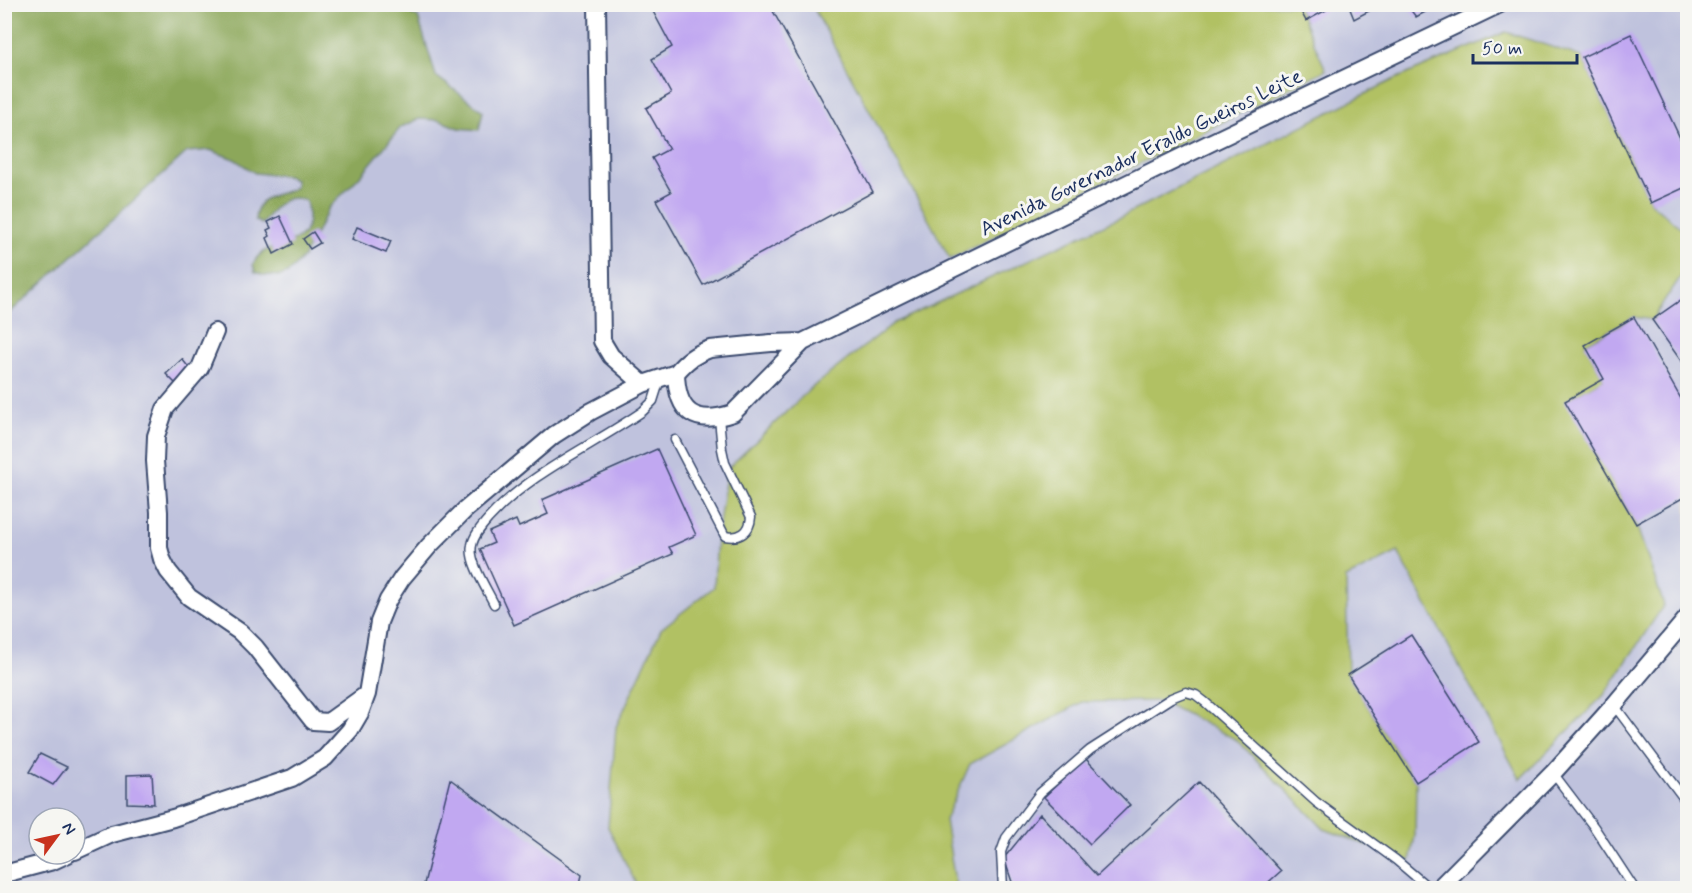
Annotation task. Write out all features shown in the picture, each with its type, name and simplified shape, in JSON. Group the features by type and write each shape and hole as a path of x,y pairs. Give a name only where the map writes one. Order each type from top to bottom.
{"street":[{"path":"597,4 602,341 611,356 643,384"},
{"name":"Avenida Governador Eraldo Gueiros Leite","path":"718,418 733,413 803,342 1500,4"},
{"path":"214,332 200,368 165,409 156,436 154,460 159,512 159,548 162,559 168,571 189,597 240,632 255,647 313,721 328,722 367,694"},
{"name":"Avenida Governador Eraldo Gueiros Leite","path":"668,376 694,356 710,349 803,342"},
{"path":"87,845 112,834 173,818 292,778 325,758 350,730 360,713 367,694 379,622 388,600 402,578 429,546 465,510 554,435 590,411 643,384 668,376 682,405 691,413 705,419 718,418"},
{"path":"1439,888 1553,773 1688,617"},
{"path":"4,874 36,866"}],"lane":[{"path":"494,604 472,559 472,545 480,528 513,494 557,463 643,411 668,376"},
{"path":"675,440 726,536 741,536 747,532 751,517 725,463 718,418"},
{"path":"1004,888 1001,852 1006,838 1040,793 1090,750 1171,698 1186,692 1197,695 1316,802 1396,860 1429,888"},
{"path":"1614,705 1688,804"},
{"path":"1553,773 1594,827 1634,888"}],"shaded area":[{"path":"5,5 1687,5 1687,888 5,888"}],"green space":[{"path":"5,5 393,5 418,17 436,76 483,111 479,130 458,128 439,120 419,119 401,127 362,174 329,208 304,256 288,273 280,276 255,272 253,264 260,254 299,238 305,231 308,219 306,201 298,198 286,200 275,207 262,224 255,220 259,205 264,200 295,188 295,180 287,176 255,173 234,159 210,150 187,152 5,317"},
{"path":"812,5 1297,5 1326,70 950,259"},
{"path":"1506,32 1582,57 1651,203 1687,233 1687,267 1652,320 1634,317 1585,344 1604,379 1566,401 1636,524 1664,605 1604,695 1520,779 1398,552 1346,578 1348,675 1416,782 1415,836 1410,861 1324,829 1237,740 1161,701 1082,702 970,764 945,820 956,888 638,888 608,827 616,727 661,629 714,587 717,537 727,469 810,389 894,323 1119,218 1393,80"}],"building":[{"path":"649,4 769,4 873,192 703,285 656,200 671,192 652,158 669,149 646,108 671,94 652,59 672,47"},
{"path":"1297,4 1328,4 1330,8 1306,21"},
{"path":"1348,4 1382,4 1354,19"},
{"path":"1406,4 1440,4 1416,17"},
{"path":"1631,34 1688,155 1688,186 1651,203 1582,57"},
{"path":"280,216 293,244 274,254 267,238 270,236 267,230 271,228 268,222"},
{"path":"357,227 391,241 386,253 352,239"},
{"path":"313,232 320,243 310,249 303,239"},
{"path":"1688,295 1688,371 1652,320"},
{"path":"1634,317 1688,411 1688,495 1636,524 1565,401 1604,379 1585,345"},
{"path":"182,359 194,374 180,388 166,374"},
{"path":"657,449 696,535 669,547 673,554 514,625 480,549 494,543 489,532 516,520 519,527 548,514 542,500"},
{"path":"1411,635 1479,742 1416,782 1348,675"},
{"path":"40,754 67,767 53,785 29,772"},
{"path":"1085,758 1130,805 1090,844 1044,797"},
{"path":"152,774 154,804 127,803 127,775"},
{"path":"450,779 582,875 579,888 423,888"},
{"path":"1199,782 1281,871 1262,888 1014,888 1004,858 1040,814 1097,876"}]}
